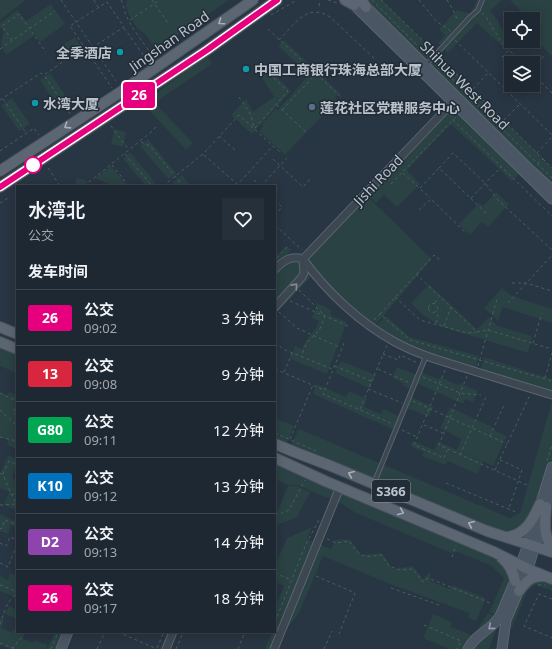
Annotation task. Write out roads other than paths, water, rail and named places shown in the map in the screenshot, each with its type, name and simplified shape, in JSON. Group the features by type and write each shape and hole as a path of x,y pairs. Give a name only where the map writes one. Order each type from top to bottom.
{"main road":[{"name":"Jingshan Road","path":"0,170 116,94 253,0"},
{"name":"Jingshan Road","path":"0,187 207,50 273,3 282,0"},
{"name":"Shihua West Road","path":"358,2 428,62 534,167 552,190"},
{"name":"Shihua West Road","path":"358,2 453,102 552,199"},
{"path":"0,327 16,334"},
{"path":"0,342 16,349"},
{"name":"S366","path":"276,444 487,531 552,552"},
{"name":"S366","path":"276,458 494,552 549,580"},
{"path":"502,649 506,620 519,591 524,567 543,505 549,466"},
{"path":"507,537 519,534 526,529 543,505 552,488"},
{"path":"543,505 545,532 547,541 552,549"},
{"path":"494,552 505,560 514,573 515,581"},
{"path":"468,649 473,641 499,619 515,581 524,567"},
{"path":"519,591 528,580 533,577 538,576 549,580"},
{"path":"61,649 68,633"}],"street":[{"name":"Jishi Road","path":"305,257 453,102"},
{"path":"276,268 288,259 305,257"},
{"path":"277,309 302,277 304,273 305,257"},
{"path":"305,257 314,274 345,306 396,343 426,356 552,395"},
{"path":"274,649 340,487"},
{"path":"166,649 173,633"}],"lane":[{"path":"428,62 478,10 482,0"},
{"path":"374,484 426,356"}],"place":[{"name":"全季酒店","path":"120,52"},
{"name":"中国工商银行珠海总部大厦","path":"246,69"},
{"name":"水湾大厦","path":"35,103"},
{"name":"莲花社区党群服务中心","path":"312,107"}]}
